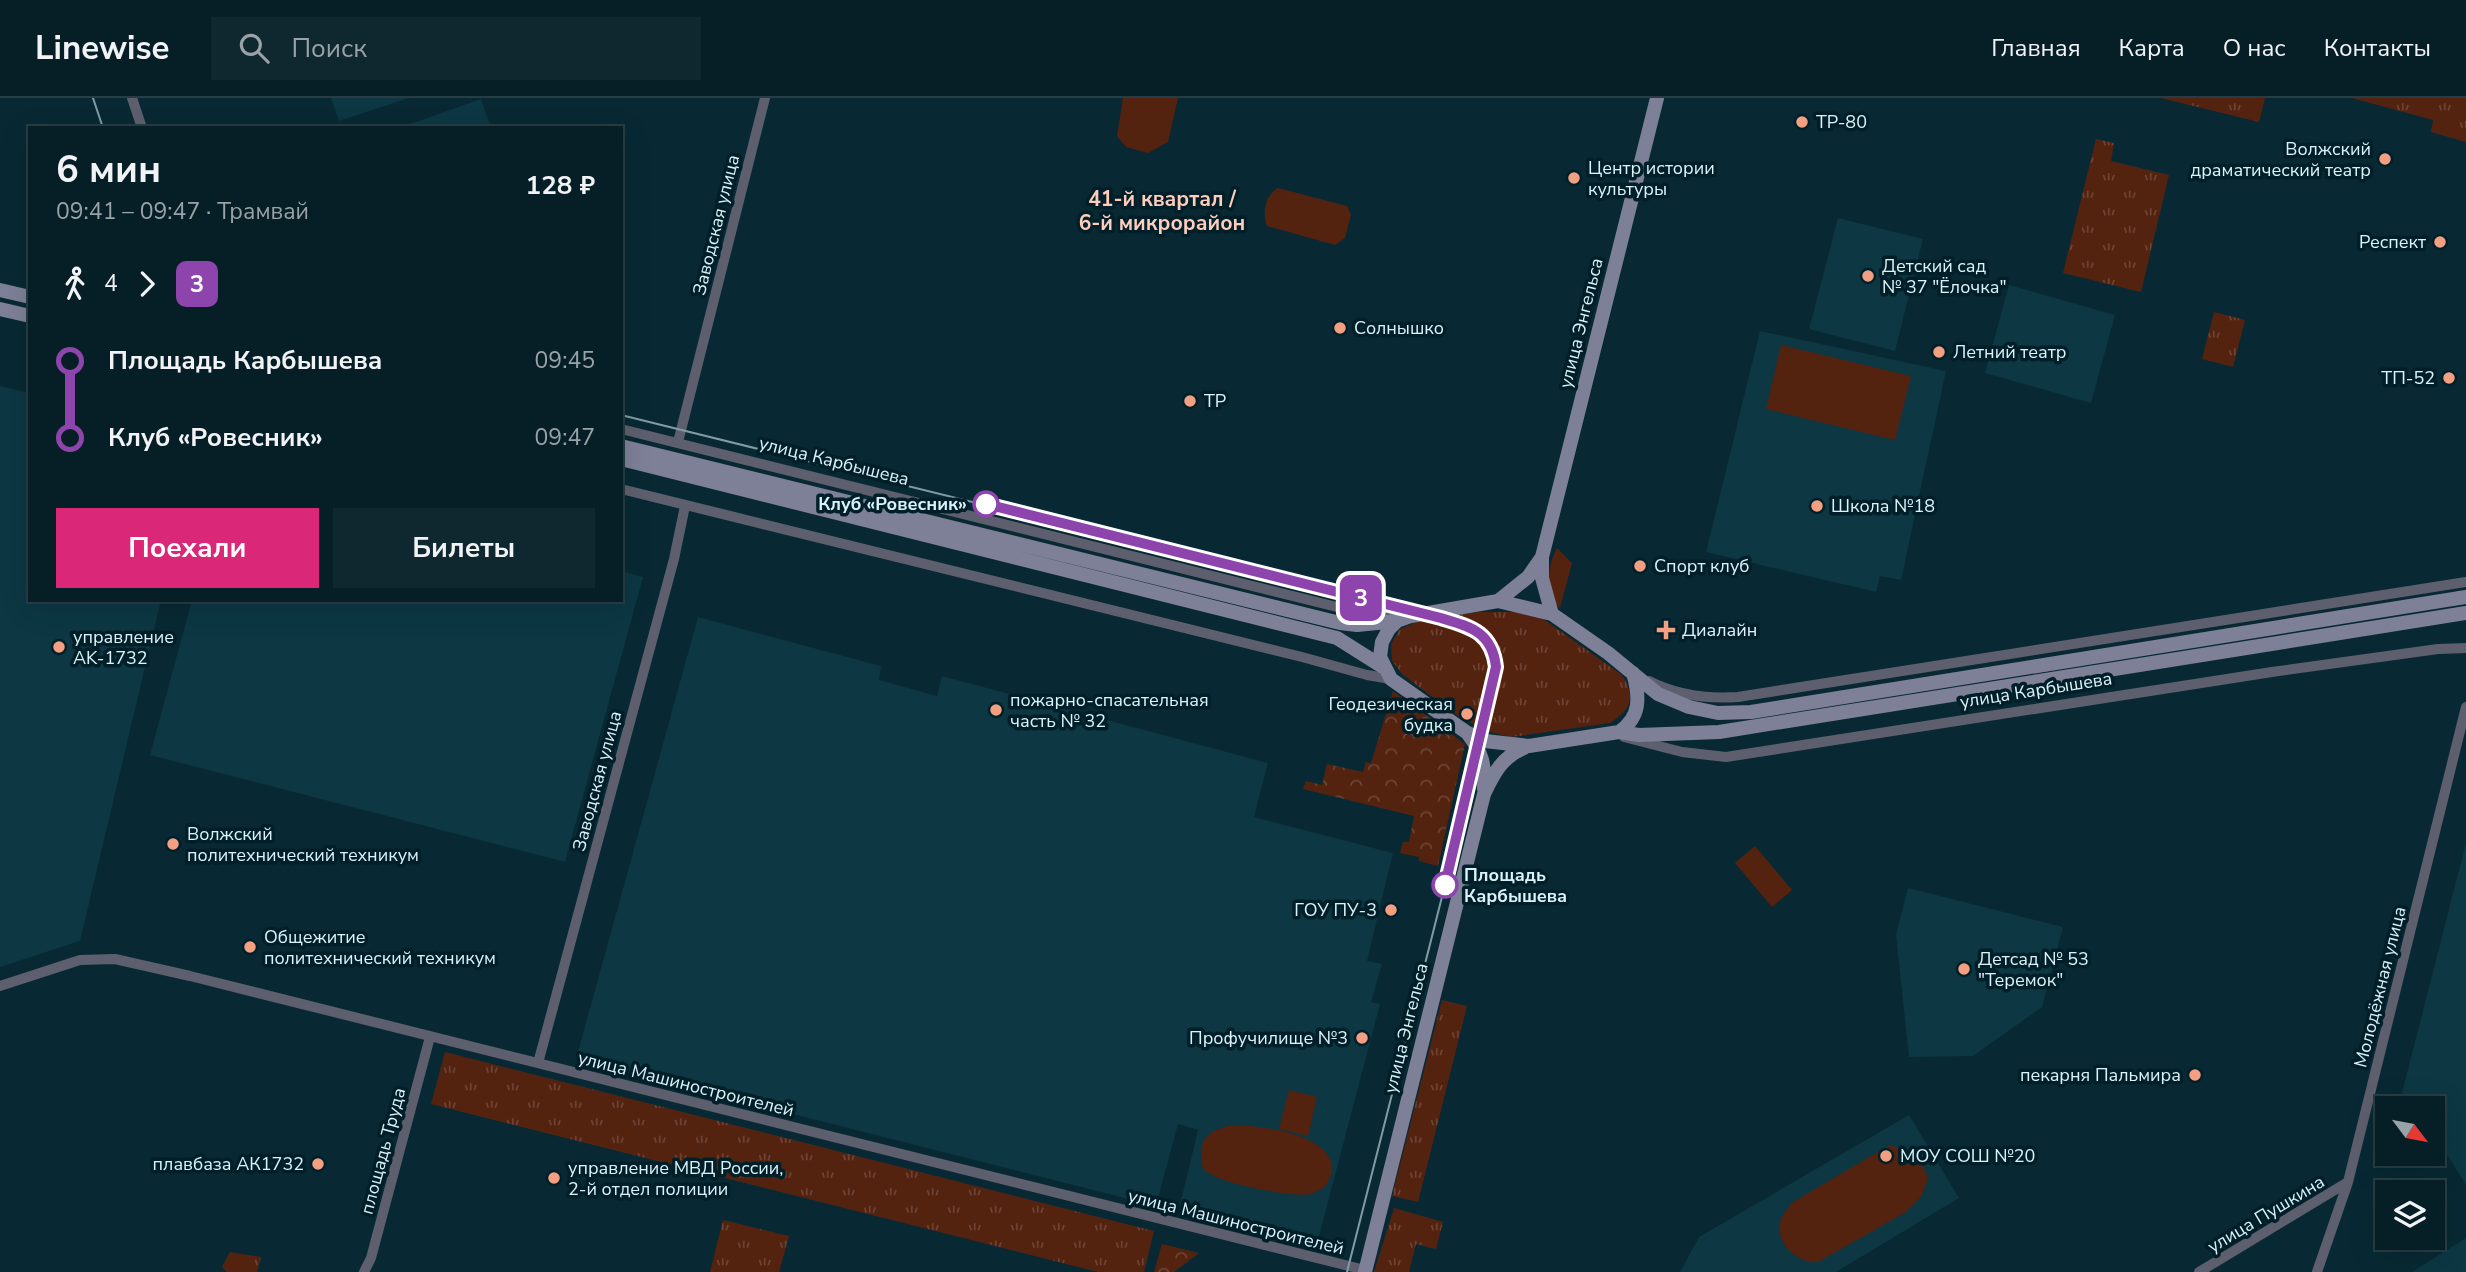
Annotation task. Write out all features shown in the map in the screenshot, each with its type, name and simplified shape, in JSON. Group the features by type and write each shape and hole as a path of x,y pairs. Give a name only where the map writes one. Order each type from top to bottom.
{"street":[{"path":"132,98 141,126"},
{"name":"Заводская улица","path":"678,442 765,98"},
{"name":"улица Энгельса","path":"1552,614 1542,578 1542,557 1657,98"},
{"path":"0,290 28,297"},
{"path":"0,309 28,316"},
{"name":"улица Карбышева","path":"623,429 1357,612 1401,619"},
{"name":"улица Карбышева","path":"623,446 1340,623 1357,625 1401,619 1419,613 1498,601 1552,614 1658,694 1689,707 1718,713 1751,712 2466,597"},
{"name":"улица Карбышева","path":"623,460 1337,638 1466,732 1485,741 1529,747 1617,732 1639,735 1719,732 2466,613"},
{"name":"улица Карбышева","path":"623,490 1367,675 1387,673"},
{"name":"Заводская улица","path":"538,1063 674,559 685,506"},
{"name":"улица Энгельса","path":"1498,601 1528,577 1542,557"},
{"name":"улица Карбышева","path":"1633,673 1660,686 1689,694 1714,699 1738,697 2466,582"},
{"path":"1387,673 1380,657 1382,642 1401,619"},
{"name":"улица Карбышева","path":"1617,732 1636,742 1671,750 1726,757 2272,672 2438,649 2466,648"},
{"path":"1617,732 1634,717 1639,702 1633,673"},
{"name":"Молодёжная улица","path":"2317,1272 2348,1182 2466,707"},
{"name":"улица Энгельса","path":"1466,732 1477,746 1485,766 1484,794"},
{"name":"улица Энгельса","path":"1365,1271 1484,794 1503,761 1510,754 1529,747"},
{"name":"улица Машиностроителей","path":"0,986 80,960 115,959 1365,1271"},
{"name":"площадь Труда","path":"364,1272 371,1258 430,1037"},
{"name":"улица Пушкина","path":"2199,1272 2348,1182"}],"shaded area":[{"path":"331,98 409,98 339,121"},
{"path":"481,99 490,126 405,126"},
{"name":"Детский сад № 37 \"Ёлочка\"","path":"1838,218 1923,239 1895,351 1809,329"},
{"path":"2009,285 2115,315 2091,403 1985,373"},
{"name":"Школа №18","path":"1760,331 1946,371 1901,580 1880,576 1876,592 1706,552"},
{"path":"0,386 28,393 28,602 161,602 80,941 0,967"},
{"path":"623,572 643,577 565,862 150,755 191,602 623,602"},
{"path":"698,617 881,666 879,680 937,696 942,676 1268,763 1254,817 1393,853 1367,961 1382,964 1371,1002 1380,1004 1318,1240 1179,1209 1198,1130 1178,1124 1156,1206 576,1059"},
{"path":"2466,843 2466,1185 2445,1151 2445,1096 2401,1096"},
{"path":"1908,888 2063,927 2042,1007 1973,1056 1909,1057 1896,935"},
{"name":"МОУ СОШ №20","path":"1909,1115 1959,1198 1836,1272 1680,1272 1699,1237"},
{"path":"2466,1238 2466,1272 2412,1272"}],"green space":[{"path":"1123,98 1178,98 1168,142 1148,153 1126,147 1117,136"},
{"path":"2161,98 2265,98 2259,122"},
{"path":"2352,98 2466,98 2466,142 2431,132 2433,120"},
{"path":"2096,139 2114,143 2111,161 2169,175 2141,292 2063,273"},
{"path":"1278,188 1347,206 1351,215 1345,238 1335,245 1267,226 1266,205 1270,195"},
{"path":"2214,312 2245,320 2233,367 2202,359"},
{"path":"1781,345 1911,376 1895,440 1766,409"},
{"path":"1557,548 1572,563 1560,608 1549,587 1551,562"},
{"path":"1478,612 1515,612 1542,618 1622,675 1630,696 1630,702 1623,713 1610,723 1511,737 1486,731 1457,715 1403,675 1392,661 1391,644 1400,629 1419,621"},
{"path":"1393,691 1465,744 1438,866 1419,861 1419,857 1400,853 1403,842 1409,842 1414,816 1303,789 1306,781 1322,785 1327,764 1363,772 1366,762 1371,763"},
{"path":"1755,846 1792,890 1772,907 1735,863"},
{"path":"1442,1000 1467,1006 1418,1202 1392,1196"},
{"path":"445,1052 1154,1231 1144,1272 1098,1272 431,1104"},
{"path":"1289,1090 1317,1097 1308,1136 1279,1129"},
{"path":"1233,1125 1276,1130 1309,1140 1330,1158 1332,1171 1326,1186 1311,1194 1289,1194 1238,1184 1212,1175 1202,1165 1203,1142 1220,1128"},
{"path":"1888,1146 1908,1151 1922,1165 1928,1179 1922,1195 1906,1212 1818,1262 1803,1260 1790,1251 1779,1230 1782,1216 1793,1202"},
{"path":"1394,1208 1443,1222 1436,1249 1416,1244 1409,1272 1374,1272"},
{"path":"723,1220 789,1236 779,1272 710,1272"},
{"path":"1162,1244 1199,1253 1174,1272 1154,1272"},
{"path":"230,1252 261,1257 257,1272 227,1272 222,1267"}],"tram line":[{"path":"93,98 102,126"},
{"path":"623,415 1441,618 1465,626 1484,637 1493,654 1493,681 1445,885 1347,1272"},
{"name":"3","path":"986,504 1441,618 1465,625 1480,634 1489,643 1496,667 1445,885"}],"place":[{"name":"ТР-80","path":"1802,122"},
{"name":"Волжский драматический театр","path":"2385,159"},
{"name":"Центр истории культуры","path":"1574,178"},
{"name":"Респект","path":"2440,242"},
{"name":"Детский сад № 37 \"Ёлочка\"","path":"1868,276"},
{"name":"Солнышко","path":"1340,328"},
{"name":"Летний театр","path":"1939,352"},
{"name":"ТП-52","path":"2449,378"},
{"name":"ТР","path":"1190,401"},
{"name":"Клуб «Ровесник»","path":"986,504"},
{"name":"Школа №18","path":"1817,506"},
{"name":"Спорт клуб","path":"1640,566"},
{"name":"Диалайн","path":"1666,630"},
{"name":"управление AK-1732","path":"59,647"},
{"name":"пожарно-спасательная часть № 32","path":"996,710"},
{"name":"Геодезическая будка","path":"1467,714"},
{"name":"Волжский политехнический техникум","path":"173,844"},
{"name":"Площадь Карбышева","path":"1445,885"},
{"name":"ГОУ ПУ-3","path":"1391,910"},
{"name":"Общежитие политехнический техникум","path":"250,947"},
{"name":"Детсад № 53 \"Теремок\"","path":"1964,969"},
{"name":"Профучилище №3","path":"1362,1038"},
{"name":"пекарня Пальмира","path":"2195,1075"},
{"name":"МОУ СОШ №20","path":"1886,1156"},
{"name":"плавбаза АК1732","path":"318,1164"},
{"name":"управление МВД России, 2-й отдел полиции","path":"554,1178"}],"district":[{"name":"41-й квартал / 6-й микрорайон","path":"1162,211"}]}
